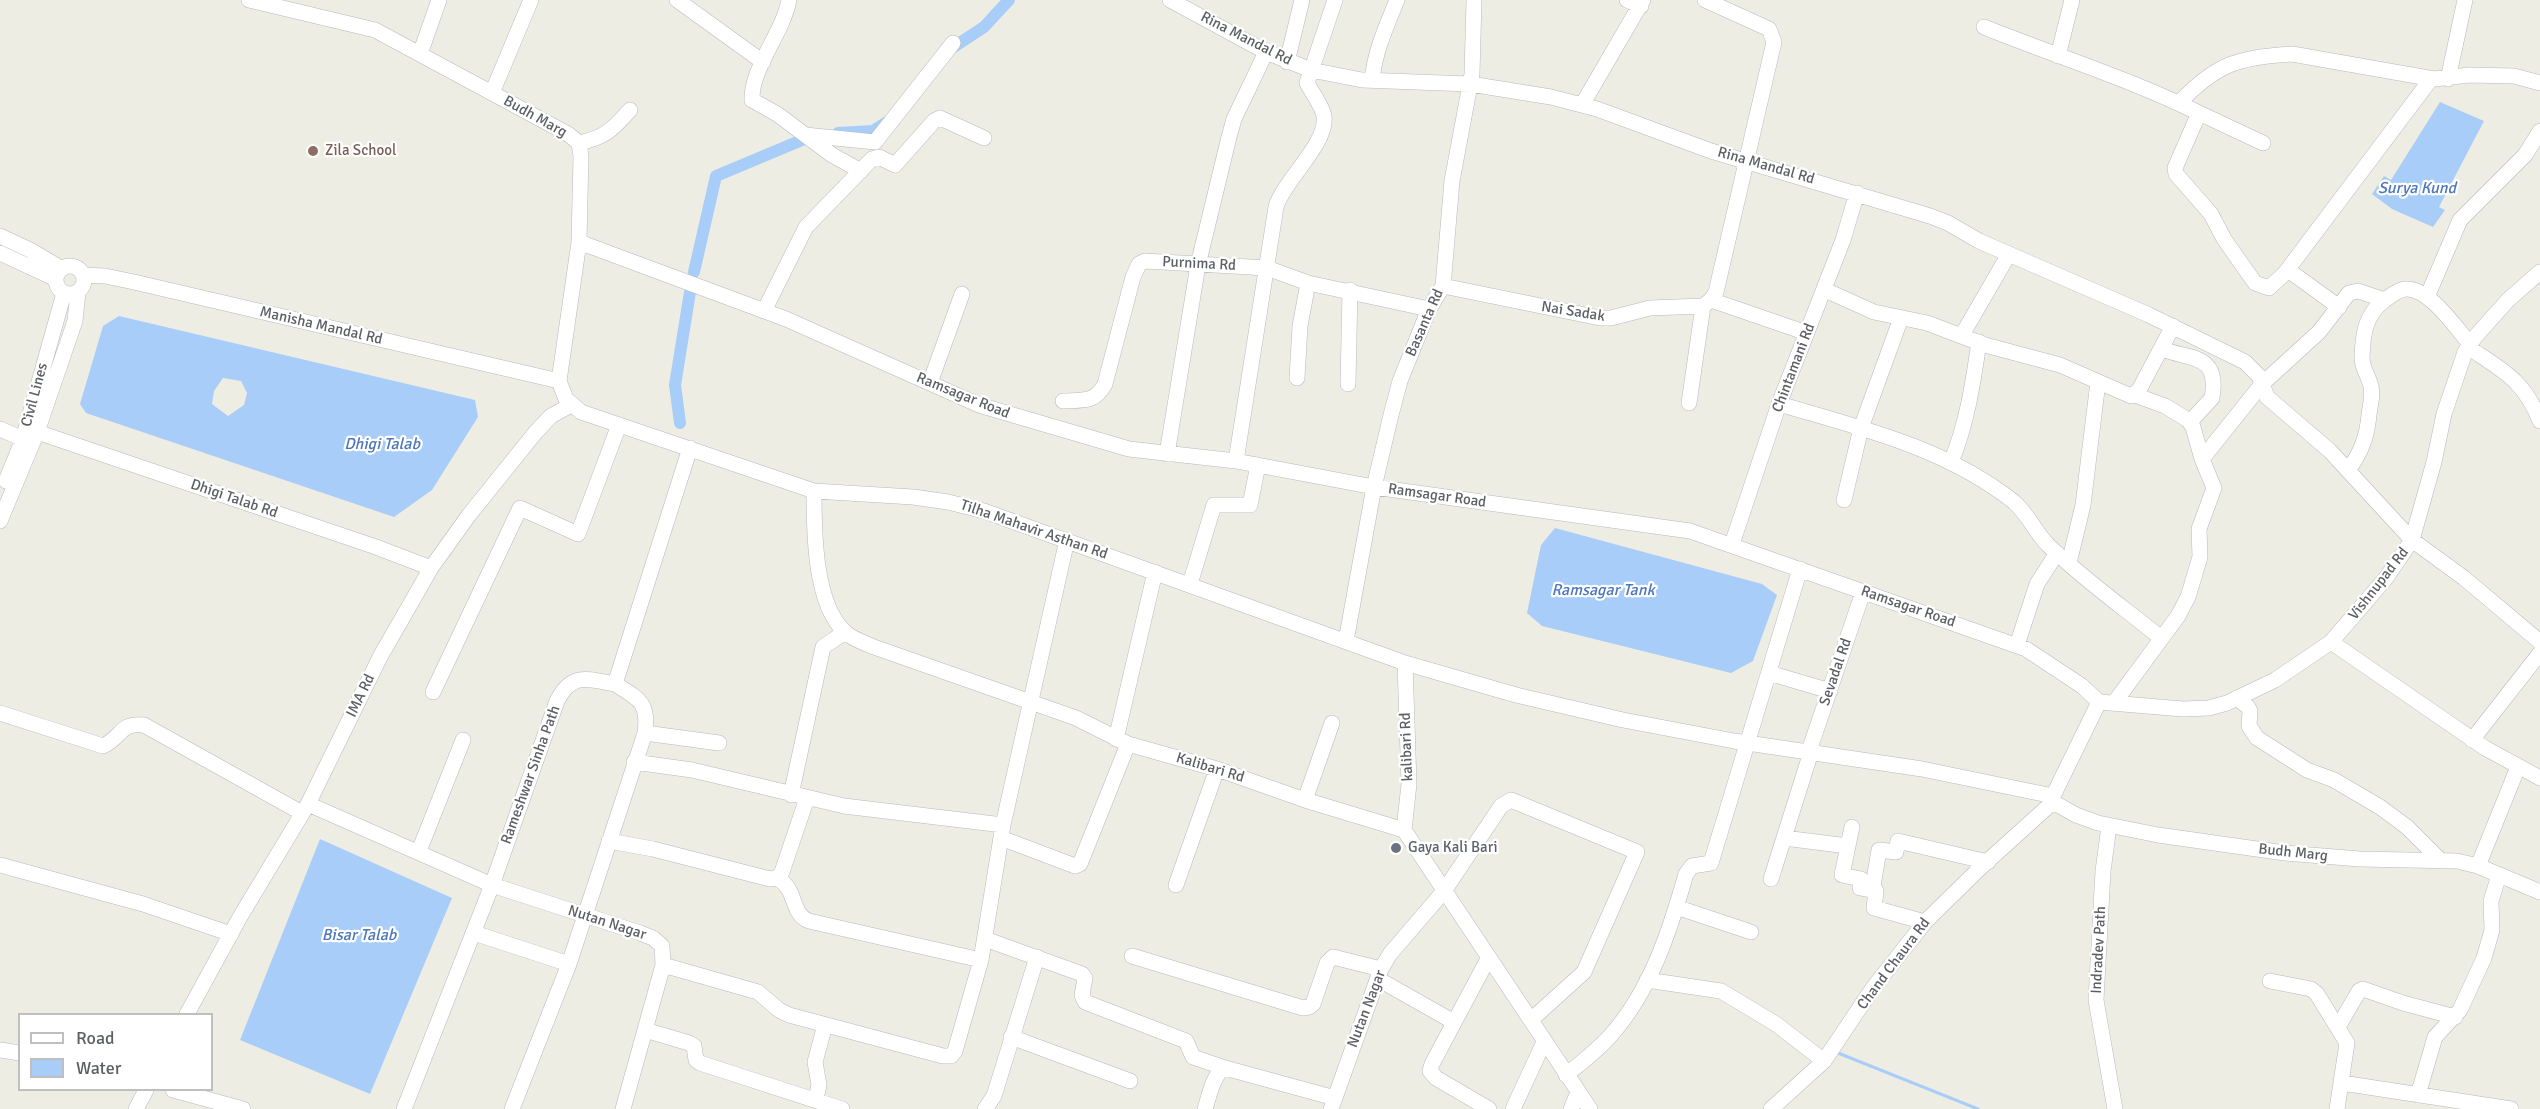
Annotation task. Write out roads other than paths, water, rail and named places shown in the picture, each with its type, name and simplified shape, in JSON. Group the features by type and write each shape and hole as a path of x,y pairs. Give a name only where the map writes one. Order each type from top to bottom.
{"street":[{"name":"Budh Marg","path":"249,0 295,6 375,30 568,134 579,143 581,156 579,242 559,381"},
{"path":"420,54 439,0"},
{"path":"492,93 531,0"},
{"path":"677,0 763,62"},
{"path":"789,0 784,20 763,62 753,100 777,114 832,155 861,171"},
{"name":"Rina Mandal Rd","path":"1170,0 1266,52 1311,70 1372,80 1470,84 1551,97 1582,105 1712,151 1857,193 1948,224 2009,254 2173,326 2245,362 2259,376 2267,397 2316,438 2412,540 2456,571 2540,642"},
{"path":"1287,62 1302,0"},
{"path":"1236,461 1278,200 1310,155 1323,127 1323,113 1307,83 1335,0"},
{"path":"1372,80 1374,59 1397,0"},
{"name":"Basanta Rd","path":"1346,641 1374,487 1400,381 1429,309 1443,286 1452,181 1470,84 1474,0"},
{"path":"1689,403 1707,303 1716,292 1774,42 1768,29 1757,22 1705,0"},
{"path":"2058,56 2072,0"},
{"path":"2448,79 2465,0"},
{"path":"1582,105 1637,2"},
{"path":"1984,27 2119,77 2263,142"},
{"path":"805,135 874,142 953,43"},
{"path":"1167,454 1198,265 1234,119 1266,52"},
{"path":"2179,103 2198,83 2218,69 2272,55 2303,55 2431,79 2469,75 2514,76 2540,83"},
{"path":"2199,113 2175,168 2179,180 2211,214 2224,239 2255,283 2269,288 2288,270 2431,79"},
{"path":"579,143 598,139 608,134 630,110"},
{"path":"579,242 764,311 806,227 876,157 895,165 937,119 945,120 984,138"},
{"path":"2427,297 2460,220 2525,155 2540,131"},
{"name":"Chintamani Rd","path":"1732,544 1779,404 1844,240 1857,193"},
{"path":"0,236 30,250 59,274"},
{"path":"0,253 59,274 73,266 83,275 84,284 71,292 58,288 59,274"},
{"path":"1962,335 2009,254"},
{"name":"Purnima Rd","path":"1063,401 1087,400 1099,395 1105,384 1133,277 1139,264 1145,261 1267,268 1308,283 1350,290 1429,309"},
{"path":"2288,270 2339,307"},
{"name":"Vishnupad Rd","path":"2106,703 2209,708 2237,698 2289,672 2331,642 2386,578 2412,540 2444,414 2455,377 2469,346 2508,300 2540,272"},
{"name":"Manisha Mandal Rd","path":"83,275 105,276 134,282 559,381"},
{"path":"1297,378 1300,326 1308,283"},
{"name":"Nai Sadak","path":"1443,286 1600,318 1611,318 1650,308 1707,303 1807,333"},
{"path":"2348,470 2365,441 2369,416 2371,385 2362,360 2367,320 2372,310 2406,289 2427,297 2469,346 2515,380 2530,399 2540,422"},
{"path":"1348,384 1350,290"},
{"path":"1825,290 1865,309 1927,323 2020,356 2060,365 2126,396 2136,395 2165,406 2182,415 2193,427 2202,459 2214,488 2199,529 2200,557 2184,606 2161,638 2106,703 2053,799"},
{"path":"2202,459 2262,384 2319,332 2353,291 2385,300"},
{"path":"0,522 38,432 75,321 71,292"},
{"name":"Civil Lines","path":"0,495 23,439 71,292"},
{"path":"930,383 962,294"},
{"name":"Ramsagar Road","path":"764,311 1005,414 1129,449 1236,461 1374,487 1690,531 2017,645 2048,661 2106,703"},
{"path":"1844,501 1861,428 1901,318"},
{"path":"2136,395 2173,326"},
{"path":"1951,462 1959,443 1972,389 1979,342"},
{"path":"2162,349 2176,355 2189,354 2209,367 2212,375 2212,398 2190,423"},
{"path":"559,381 571,405"},
{"path":"2017,645 2037,584 2063,558 2083,505 2098,382"},
{"path":"1779,404 1930,451 1951,462 2015,503 2045,542 2161,638"},
{"name":"Tilha Mahavir Asthan Rd","path":"571,405 581,412 814,491 886,494 948,502 984,511 1405,663 1516,695 1607,717 1749,743"},
{"name":"IMA Rd","path":"188,1013 305,809 380,657 431,568 469,515 534,433 551,416 571,405"},
{"path":"434,692 520,508 578,534 619,425"},
{"path":"0,429 23,439"},
{"name":"Dhigi Talab Rd","path":"38,432 376,547 431,568"},
{"path":"512,1109 569,964 645,733 644,705 638,698 615,684 690,448"},
{"path":"1190,584 1214,505 1250,504 1258,465"},
{"name":"Kalibari Rd","path":"814,491 814,530 824,600 845,632 874,647 1076,718 1122,741 1217,769 1305,800 1404,830"},
{"path":"624,1109 663,965 758,992 779,1010 789,1015 942,1056 951,1056 959,1043 981,960 1002,832 1067,540"},
{"path":"1566,1075 1610,1036 1627,1014 1647,980 1669,931 1689,870 1692,866 1707,865 1714,857 1800,569"},
{"path":"634,762 692,770 844,806 1002,832 1075,866 1080,864 1122,741 1155,572"},
{"name":"Sevadal Rd","path":"1772,879 1810,751 1863,592"},
{"path":"791,795 823,647 845,632"},
{"path":"2331,642 2472,740 2540,778"},
{"path":"2472,740 2540,653"},
{"name":"kalibari Rd","path":"1404,830 1409,784 1405,663"},
{"path":"1769,673 1830,691"},
{"name":"Rameshwar Sinha Path","path":"404,1109 492,885 557,701 571,682 584,678 615,684"},
{"path":"2237,698 2248,706 2249,726 2257,738 2307,770 2334,780 2380,807 2407,827 2440,860"},
{"name":"Nutan Nagar","path":"0,713 103,746 125,727 133,724 144,725 305,809 418,851 492,885 653,938 662,946 663,965"},
{"path":"1305,800 1332,723"},
{"path":"645,733 719,743"},
{"path":"418,851 463,740"},
{"name":"Budh Marg","path":"1749,743 1922,769 2053,799 2076,815 2109,826 2141,832 2285,853 2367,859 2457,861 2478,866 2540,892"},
{"path":"2478,866 2518,767"},
{"path":"1176,885 1217,769"},
{"path":"777,878 782,872 807,798"},
{"name":"Chand Chaura Rd","path":"1771,1109 1824,1061 1873,988 1925,922 2053,799"},
{"name":"Nutan Nagar","path":"1333,1104 1380,974 1390,954 1444,891 1501,806 1511,800 1637,852 1584,972 1531,1020"},
{"name":"Indradev Path","path":"2109,826 2102,880 2096,1000 2115,1109"},
{"path":"1852,827 1841,882 1861,879 1860,888 1876,891"},
{"path":"1404,830 1590,1109"},
{"path":"1784,838 1848,846"},
{"path":"609,841 680,855 760,878 777,878 790,888 802,919 981,960"},
{"path":"1925,922 1874,908 1876,891 1873,886 1879,850 1896,852 1898,841 1988,862"},
{"path":"0,865 143,904 231,934"},
{"path":"2418,1095 2435,1037 2455,1017 2467,1000 2490,942 2491,901 2499,875"},
{"path":"1676,907 1751,932"},
{"path":"474,933 569,964"},
{"path":"985,939 1082,974 1085,978 1082,995 1085,1002 1186,1041 1193,1056 1333,1104"},
{"path":"1132,956 1303,1008 1309,1008 1313,1004 1327,963 1333,957 1380,974 1454,1022"},
{"path":"985,1109 994,1096 1037,957"},
{"path":"1489,957 1430,1071 1436,1078 1489,1109"},
{"path":"1647,980 1721,991 1776,1024 1824,1061"},
{"path":"2270,981 2311,989 2322,1000 2348,1043 2337,1109"},
{"path":"2338,1027 2359,991 2363,989 2455,1017"},
{"path":"816,1099 819,1078 815,1062 825,1025"},
{"path":"645,1030 689,1042 694,1046 696,1060 700,1063 842,1109"},
{"path":"1011,1037 1130,1081"},
{"path":"1513,1109 1544,1042"},
{"path":"0,1050 18,1053"},
{"path":"1205,1109 1217,1076 1225,1068"},
{"path":"2342,1083 2511,1109"},
{"path":"136,1109 145,1091"},
{"path":"180,1091 243,1109"},
{"path":"1571,1109 1578,1092"}],"water":[{"name":"Surya Kund","path":"2440,102 2484,121 2439,207 2445,210 2433,227 2392,209 2372,194 2384,176 2391,180"},
{"name":"Dhigi Talab","path":"119,316 475,400 478,417 432,490 394,517 86,413 80,404 103,326","holes":["223,378 241,381 247,393 244,405 228,416 212,404 214,391"]},
{"name":"Ramsagar Tank","path":"1555,528 1762,584 1777,595 1753,661 1731,673 1542,626 1527,613 1541,545"},
{"name":"Bisar Talab","path":"320,839 452,898 370,1094 240,1040"}],"waterway":[{"path":"949,50 984,27 1009,0"},
{"path":"838,133 873,131 887,122"},
{"path":"694,272 716,176 814,135"},
{"path":"680,423 675,385 690,292"},
{"path":"1838,1053 1978,1109"}],"place":[{"name":"Zila School","path":"313,151"},
{"name":"Gaya Kali Bari","path":"1396,848"}]}
